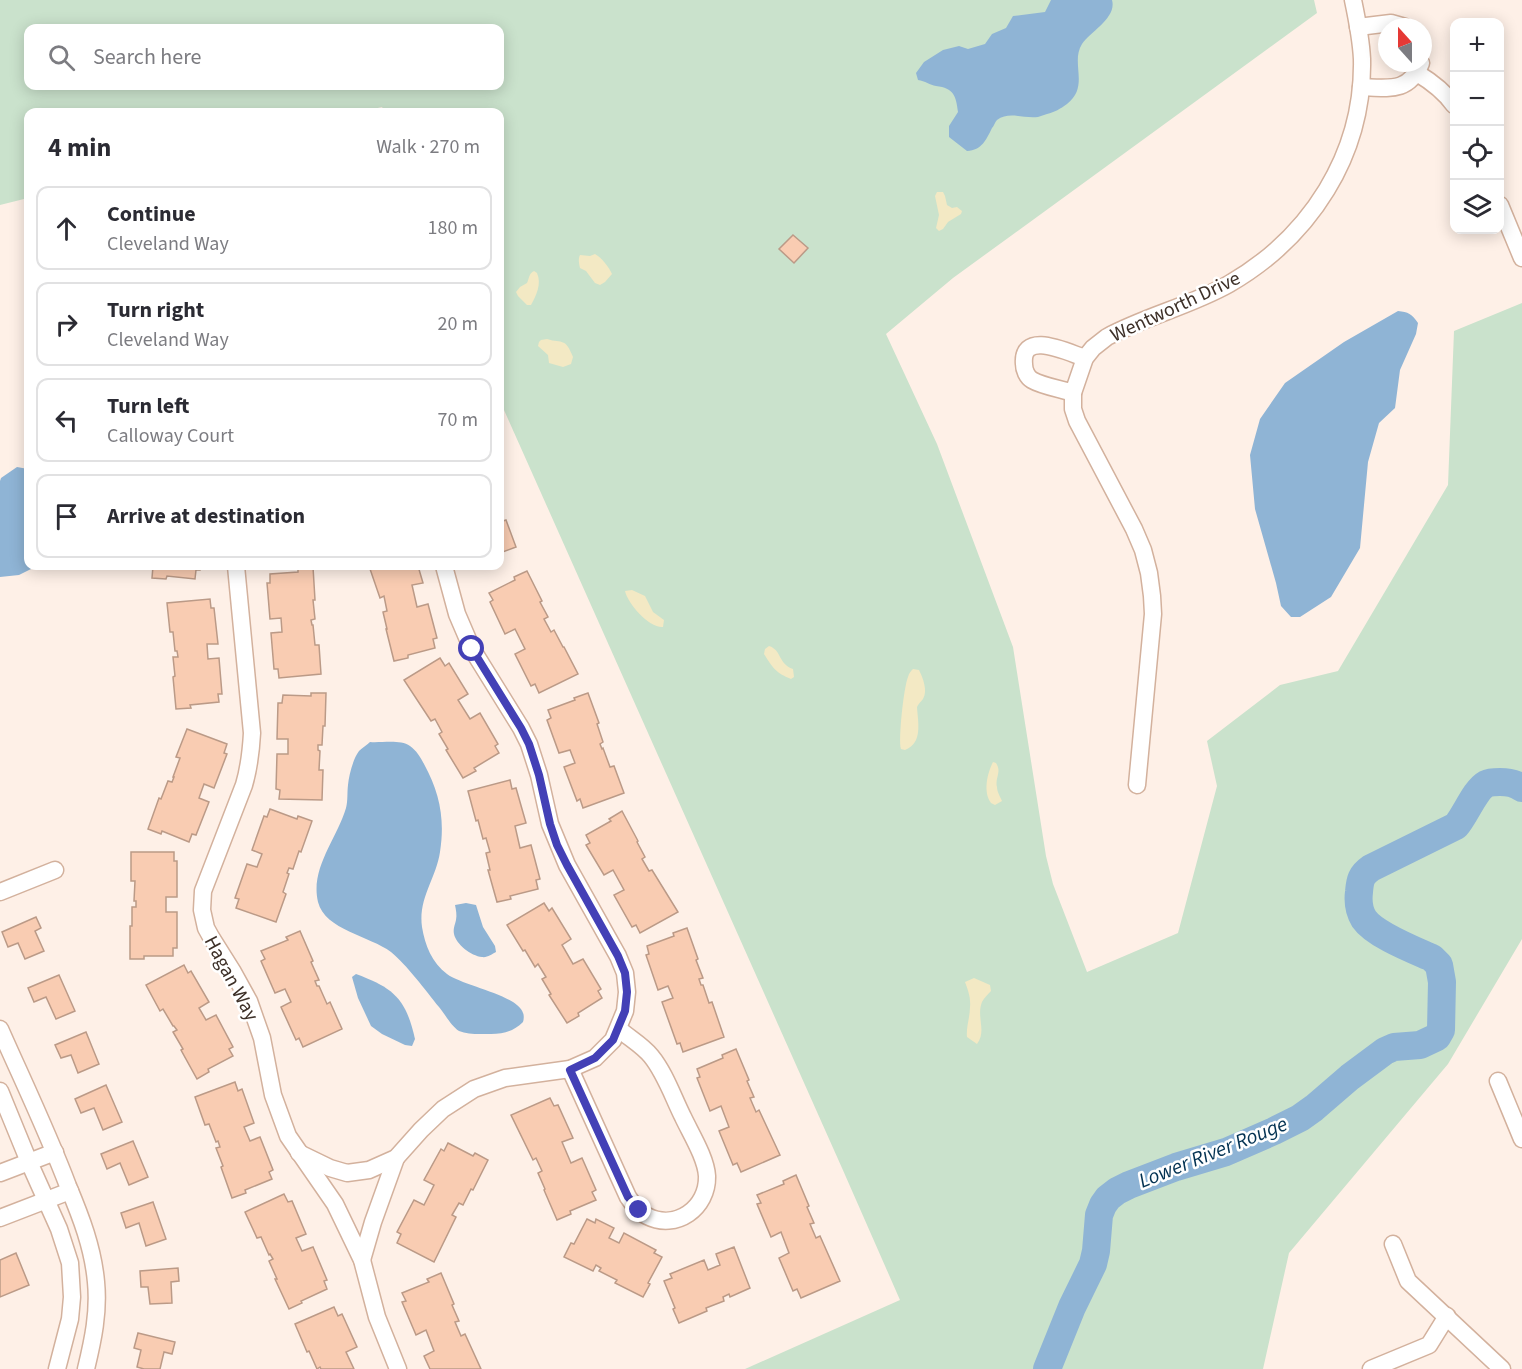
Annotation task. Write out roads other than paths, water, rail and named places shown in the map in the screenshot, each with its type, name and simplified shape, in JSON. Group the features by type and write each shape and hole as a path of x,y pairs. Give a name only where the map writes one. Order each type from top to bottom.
{"street":[{"name":"Wentworth Drive","path":"1072,393 1085,358 1107,337 1209,294 1257,266 1289,238 1316,206 1339,167 1353,130 1361,87 1362,58 1353,0"},
{"path":"1358,27 1378,25"},
{"path":"1361,87 1397,88 1408,83 1416,72"},
{"path":"1423,72 1450,99"},
{"path":"1504,215 1522,258"},
{"path":"1085,358 1047,344 1032,347 1025,355 1023,363 1029,378 1035,382 1072,393 1073,409 1077,421 1143,550 1149,573 1153,614 1137,785"},
{"name":"Hagan Way","path":"236,570 252,733 249,770 206,882 202,910 210,937 249,1001 262,1038 273,1095 288,1136 335,1204 362,1260 376,1317 398,1369"},
{"path":"362,1260 396,1158 443,1109 474,1089 504,1078 570,1070 595,1058 613,1040 625,1011 627,992 625,973 618,956 567,865 550,824 539,775 529,744 472,649 457,614 445,570"},
{"path":"0,892 55,870"},
{"path":"0,1029 55,1152 85,1227 93,1257 96,1282 96,1320 86,1369"},
{"path":"570,1070 633,1204 645,1216 661,1220 677,1219 690,1213 702,1200 706,1189 707,1176 704,1161 652,1058 647,1051 619,1029"},
{"path":"1498,1081 1522,1139"},
{"path":"0,1091 59,1229 70,1263 72,1297 70,1319 57,1369"},
{"path":"0,1173 55,1152"},
{"path":"299,1153 330,1168 347,1173 369,1170 396,1158"},
{"path":"0,1218 70,1191"},
{"path":"1393,1244 1408,1281 1502,1369"},
{"path":"1371,1369 1429,1345 1447,1316"}],"water":[{"path":"1051,0 1112,0 1111,13 1086,39 1079,51 1079,82 1074,97 1060,109 1038,117 1002,117 996,121 983,144 967,151 949,137 949,126 958,112 953,94 942,87 918,80 916,73 924,62 943,50 959,46 968,49 985,44 992,34 1006,28 1013,16 1045,12"},
{"path":"1398,311 1410,314 1418,323 1416,334 1400,370 1395,408 1379,423 1368,462 1360,548 1331,597 1300,617 1291,617 1281,606 1255,509 1250,455 1260,419 1285,383 1344,342"},
{"path":"17,467 24,468 24,570 29,570 19,575 0,577 0,481"},
{"path":"370,742 401,743 412,748 424,764 434,785 440,807 442,829 438,862 421,917 427,947 437,965 447,974 501,996 519,1007 523,1014 523,1022 512,1030 491,1034 470,1034 459,1031 397,957 382,946 339,926 322,912 317,889 321,865 346,808 353,763 359,751"},
{"path":"466,903 476,905 483,927 495,946 496,952 489,956 478,956 469,952 455,938 455,905"},
{"path":"356,974 380,984 396,997 411,1025 415,1039 412,1046 382,1034 371,1026 358,998 352,977"}],"waterway":[{"name":"Lower River Rouge","path":"1047,1369 1072,1307 1093,1264 1099,1215 1108,1198 1129,1185 1176,1167 1226,1152 1274,1131 1314,1108 1385,1051 1394,1047 1420,1045 1437,1037 1441,1030 1442,982 1439,965 1432,958 1395,942 1369,925 1362,916 1359,906 1361,881 1371,868 1456,826 1478,792 1486,784 1506,782 1522,788"}]}
